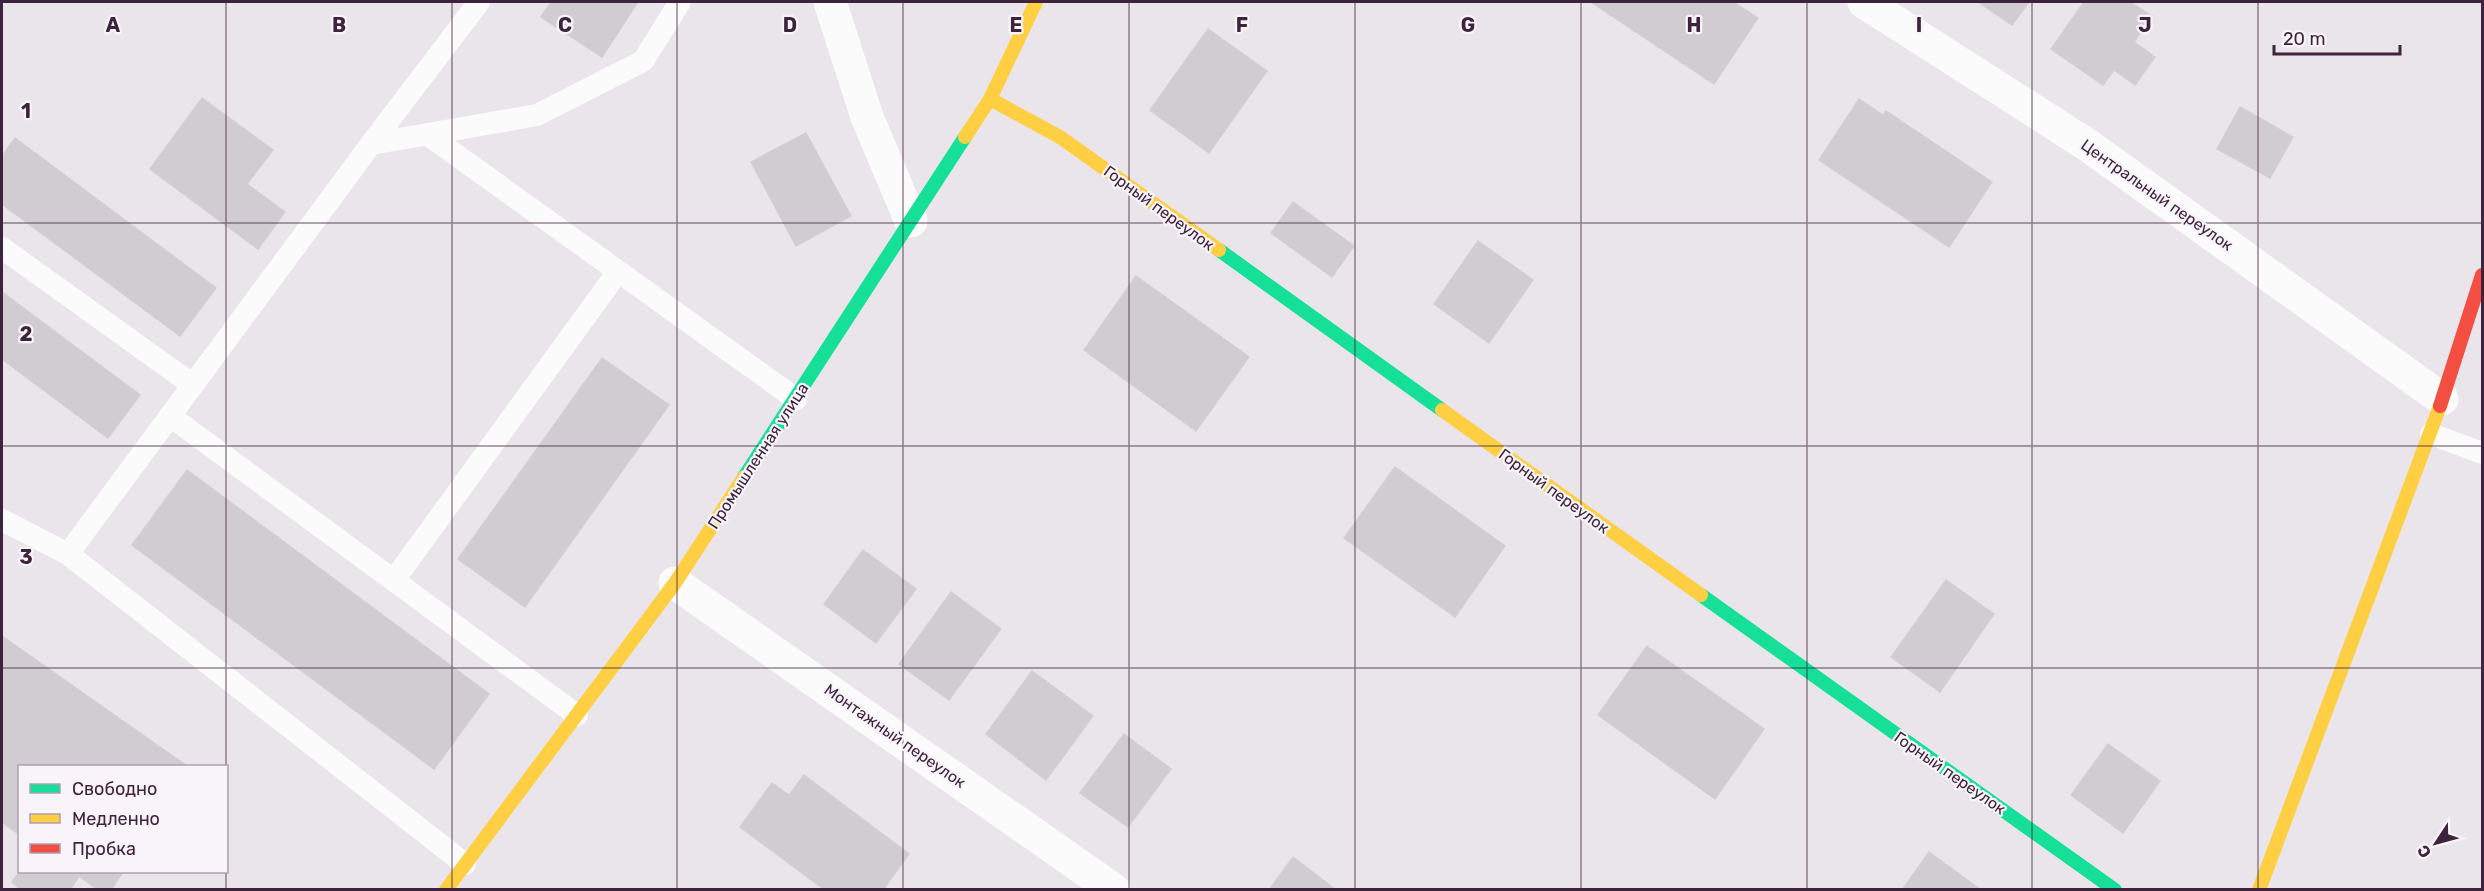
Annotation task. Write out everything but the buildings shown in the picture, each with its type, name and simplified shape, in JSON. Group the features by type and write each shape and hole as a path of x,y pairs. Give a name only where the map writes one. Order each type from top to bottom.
{"street":[{"path":"830,2 867,117 911,221"},
{"name":"Промышленная улица","path":"446,890 675,584 990,99 1036,2"},
{"name":"Центральный переулок","path":"1864,2 2086,144 2442,399"},
{"name":"Горный переулок","path":"990,99 1060,137 2115,890"},
{"path":"2259,890 2431,434 2482,275"},
{"name":"Монтажный переулок","path":"675,584 1114,890"}],"lane":[{"path":"68,554 370,144 479,2"},
{"path":"370,144 537,115 643,61 680,2"},
{"path":"428,134 617,273 796,399"},
{"path":"2,248 193,385"},
{"path":"394,580 617,273"},
{"path":"170,416 577,715"},
{"path":"2431,434 2482,453"},
{"path":"2,520 68,554 465,864"}],"traffic: fast":[{"path":"744,477 965,137"},
{"path":"1219,250 1442,410"},
{"path":"1701,595 2115,890"}],"traffic: slow":[{"path":"965,137 990,99 1036,2"},
{"path":"990,99 1060,137 1219,250"},
{"path":"2259,890 2440,406"},
{"path":"1442,410 1701,595"},
{"path":"446,890 675,583 744,477"}],"traffic: jam":[{"path":"2440,406 2482,275"}]}
